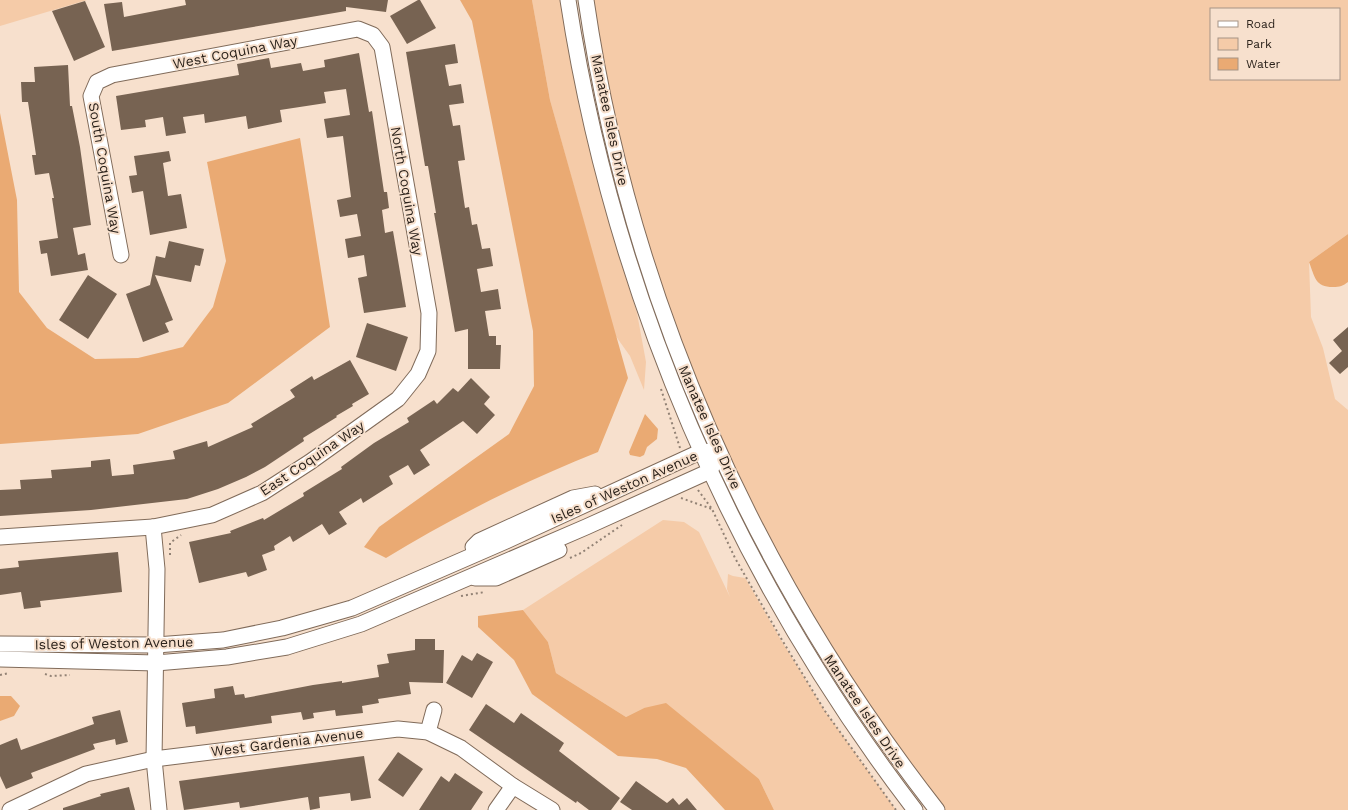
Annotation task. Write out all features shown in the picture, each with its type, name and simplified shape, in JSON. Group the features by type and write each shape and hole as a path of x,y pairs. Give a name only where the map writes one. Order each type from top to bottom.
{"street":[{"name":"Manatee Isles Drive","path":"568,0 592,130 628,263 661,353 710,471 742,540 803,647 842,709 915,810"},
{"name":"Manatee Isles Drive","path":"586,0 605,107 623,183 641,247 683,369 720,453 763,544 819,642 865,713 936,810"},
{"name":"West Coquina Way","path":"97,82 112,75 358,29 373,35"},
{"name":"North Coquina Way","path":"373,35 382,47 429,313 428,351"},
{"name":"South Coquina Way","path":"97,82 92,96 121,255"},
{"name":"East Coquina Way","path":"0,537 153,527 212,515 262,493 292,474 398,399 418,374 428,351"},
{"name":"Isles of Weston Avenue","path":"0,644 156,645 223,640 282,628 352,608 506,541 702,451 720,453 710,471 586,527 515,563 468,578 361,624 287,648 227,657 156,663 0,658"},
{"path":"459,561 479,541 572,498 615,491"},
{"path":"578,508 586,527"},
{"path":"506,541 515,563 591,536 622,511"},
{"path":"153,527 157,569 154,758 159,810"},
{"path":"428,732 434,710"},
{"name":"West Gardenia Avenue","path":"10,810 86,774 154,758 398,729 428,732 461,748 513,786 552,810"},
{"path":"496,810 513,786"}],"path":[{"path":"698,490 712,509"}],"green space":[{"path":"0,0 87,0 0,26"},
{"path":"532,0 561,0 579,106 621,263 637,313 646,362 644,390 630,356 615,335 550,100"},
{"path":"586,0 1348,0 1348,234 1309,262 1311,317 1323,348 1335,399 1348,410 1348,810 937,810 819,642 666,322"},
{"path":"663,520 684,522 699,532 730,597 727,589 728,574 745,578 825,711 896,810 774,810 759,779 644,708 626,717 556,673 548,642 523,610"}],"water":[{"path":"460,0 532,0 550,100 628,378 598,452 490,500 437,528 386,558 364,547 379,527 509,434 534,386 533,331 472,21"},
{"path":"0,113 17,200 19,292 47,328 95,359 138,358 183,347 213,307 226,261 207,162 300,138 330,327 228,403 138,434 0,444"},
{"path":"1348,234 1348,282 1338,287 1327,287 1322,285 1314,277 1309,262"},
{"path":"645,414 658,429 657,439 647,447 644,455 640,457 630,455 629,452"},
{"path":"523,610 548,642 556,673 626,717 644,708 666,703 759,779 774,810 725,810 686,768 657,759 618,756 532,694 514,660 478,627 478,616"},
{"path":"0,696 11,696 20,706 14,716 0,721"}],"building":[{"path":"185,0 388,0 386,12 346,7 346,11 112,51 104,4 122,2 124,17 186,5"},
{"path":"420,0 436,28 407,44 390,16"},
{"path":"85,1 105,47 74,61 52,11"},
{"path":"455,44 458,63 445,65 449,86 461,84 464,103 449,105 453,126 460,125 465,160 458,161 465,208 469,207 472,225 477,224 482,249 490,248 493,266 477,269 481,292 498,289 501,309 485,311 489,336 496,336 496,345 501,345 500,369 468,369 468,329 455,332 434,213 436,213 428,166 425,166 406,52"},
{"path":"359,53 369,112 372,111 384,192 387,192 389,208 382,210 385,233 393,231 406,307 364,313 358,278 367,276 364,255 348,258 345,239 361,236 357,214 340,217 337,200 351,197 343,136 327,138 324,119 350,115 346,89 324,92 326,103 280,110 282,122 248,129 246,116 205,123 204,114 183,117 186,133 166,136 163,117 145,120 146,127 121,130 116,96 239,75 237,64 269,58 271,68 301,63 303,71 325,67 324,60"},
{"path":"68,65 70,106 72,106 80,147 91,225 73,228 78,255 85,253 88,270 51,276 47,253 41,254 39,241 58,238 52,198 54,198 49,173 35,175 32,155 36,155 28,102 22,102 21,82 35,82 34,67"},
{"path":"169,151 171,161 163,163 168,196 181,194 187,228 150,235 143,191 132,193 129,176 137,175 134,156"},
{"path":"169,241 204,249 200,266 195,265 191,282 155,275 173,320 165,323 169,332 143,342 126,294 150,285 156,256 165,258"},
{"path":"88,275 117,294 88,339 59,320"},
{"path":"367,323 408,337 396,371 356,357"},
{"path":"1348,327 1348,367 1340,374 1329,363 1342,351 1333,340"},
{"path":"350,360 369,394 352,404 353,406 336,416 337,417 303,438 304,441 265,467 246,477 218,489 187,499 91,510 0,516 0,490 21,489 20,480 52,478 51,470 91,467 91,461 110,459 112,476 134,474 133,465 175,459 173,451 207,441 208,447 253,427 251,424 295,397 290,390 312,376 314,380"},
{"path":"471,378 490,397 484,404 495,415 477,434 463,421 420,450 430,465 414,475 408,465 389,476 393,484 363,503 361,498 339,512 347,524 329,535 322,524 293,542 290,536 274,546 275,550 262,555 267,570 248,577 246,572 199,583 189,542 231,533 230,531 263,518 264,520 304,496 303,493 342,469 341,467 374,443 409,422 407,418 434,400 437,404 453,388 458,392"},
{"path":"118,552 122,592 40,601 41,607 24,609 21,592 0,595 0,569 19,567 18,561"},
{"path":"415,639 435,639 435,650 444,650 443,683 409,682 411,694 378,699 379,703 362,706 363,713 336,716 335,710 313,713 314,718 303,720 301,712 271,716 272,723 196,734 195,726 186,727 182,703 215,698 214,689 233,686 235,695 244,694 245,698 313,685 342,681 342,683 379,677 377,665 389,663 387,654 415,650"},
{"path":"477,653 493,662 472,698 446,683 462,655 472,661"},
{"path":"486,704 514,723 521,713 564,743 559,751 620,798 611,810 589,810 577,801 576,803 469,730"},
{"path":"120,710 128,742 116,745 115,739 93,744 95,749 31,773 33,778 6,789 0,776 0,745 17,738 21,750 94,724 92,717"},
{"path":"398,752 423,769 403,797 378,780"},
{"path":"364,756 371,798 351,801 350,793 319,797 320,808 310,810 308,797 240,808 239,802 184,810 179,781"},
{"path":"455,773 483,792 471,810 419,810 441,776 449,782"},
{"path":"636,781 667,803 673,798 679,805 687,798 697,810 632,810 620,802"},
{"path":"129,787 135,810 63,810 63,808 101,796 100,794"}]}
